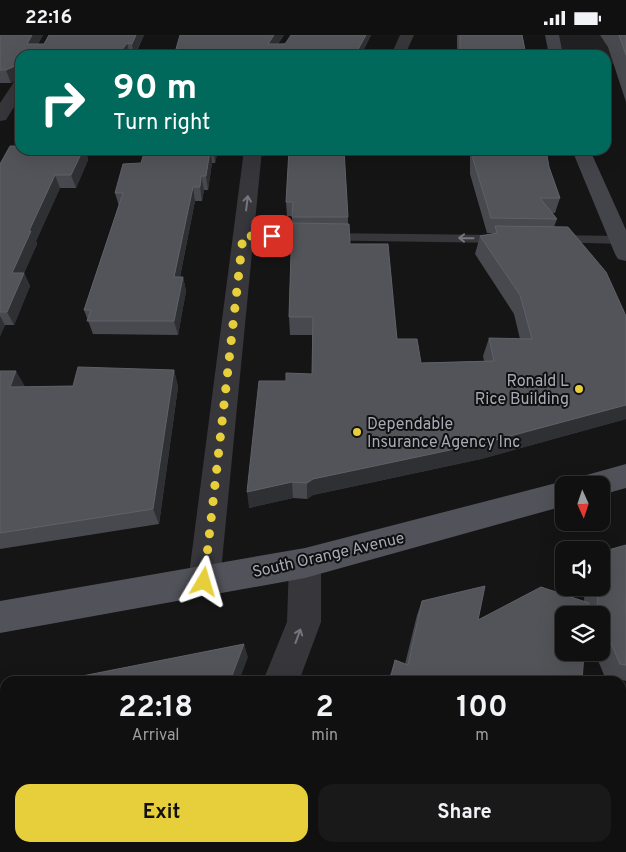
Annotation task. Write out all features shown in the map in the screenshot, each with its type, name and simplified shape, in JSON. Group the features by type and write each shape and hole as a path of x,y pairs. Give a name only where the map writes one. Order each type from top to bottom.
{"main road":[{"path":"552,35 555,50"},
{"path":"583,155 623,247"},
{"path":"610,480 626,476"},
{"name":"South Orange Avenue","path":"0,617 305,563 555,495"}],"street":[{"path":"400,50 407,35"},
{"path":"0,116 15,93"},
{"path":"204,582 252,155"},
{"path":"284,676 304,621 305,563"}],"lane":[{"path":"243,236 508,239"},
{"path":"548,239 623,247"}],"shaded area":[{"path":"554,35 626,35 626,64 611,64 611,50 557,50"}],"building":[{"path":"0,35 32,35 27,44 44,44 49,35 136,35 132,44 127,43 122,50 15,50 15,66 6,70 0,70"},
{"path":"180,35 274,35 268,44 285,44 291,35 366,35 358,50 176,49"},
{"path":"460,35 522,35 525,50 460,50"},
{"path":"619,35 626,35 626,55"},
{"path":"10,146 15,146 15,155 81,155 71,175 55,175 12,273 24,273 7,312 0,312 0,164"},
{"path":"143,155 209,155 206,176 201,176 200,187 193,187 174,277 183,277 174,321 87,321 91,310 84,310 123,193 115,193 123,164 141,163"},
{"path":"289,155 344,155 348,217 292,217 293,202 286,202"},
{"path":"473,155 547,155 560,198 540,198 557,219 491,218"},
{"path":"292,223 349,224 350,244 388,244 397,339 417,339 421,363 494,361 489,338 532,339 520,295 480,236 497,233 495,226 568,227 606,272 626,316 626,405 488,442 313,479 307,483 292,482 247,492 259,381 286,381 286,373 312,374 313,317 289,317"},
{"path":"78,367 174,370 153,509 0,533 0,371 16,371 10,387 73,386"},
{"path":"626,545 626,665 620,664 610,641 610,606 597,606 598,596 610,596 610,549"},
{"path":"485,586 478,620 541,587 555,592 555,596 568,596 589,603 589,606 555,606 555,661 583,661 582,676 391,676 395,660 408,665 422,601"},
{"path":"244,644 232,676 82,676"}],"place":[{"name":"Ronald L Rice Building","path":"579,389"},
{"name":"Dependable Insurance Agency Inc","path":"357,432"}],"route":[{"path":"204,582 243,236 272,236"}]}
